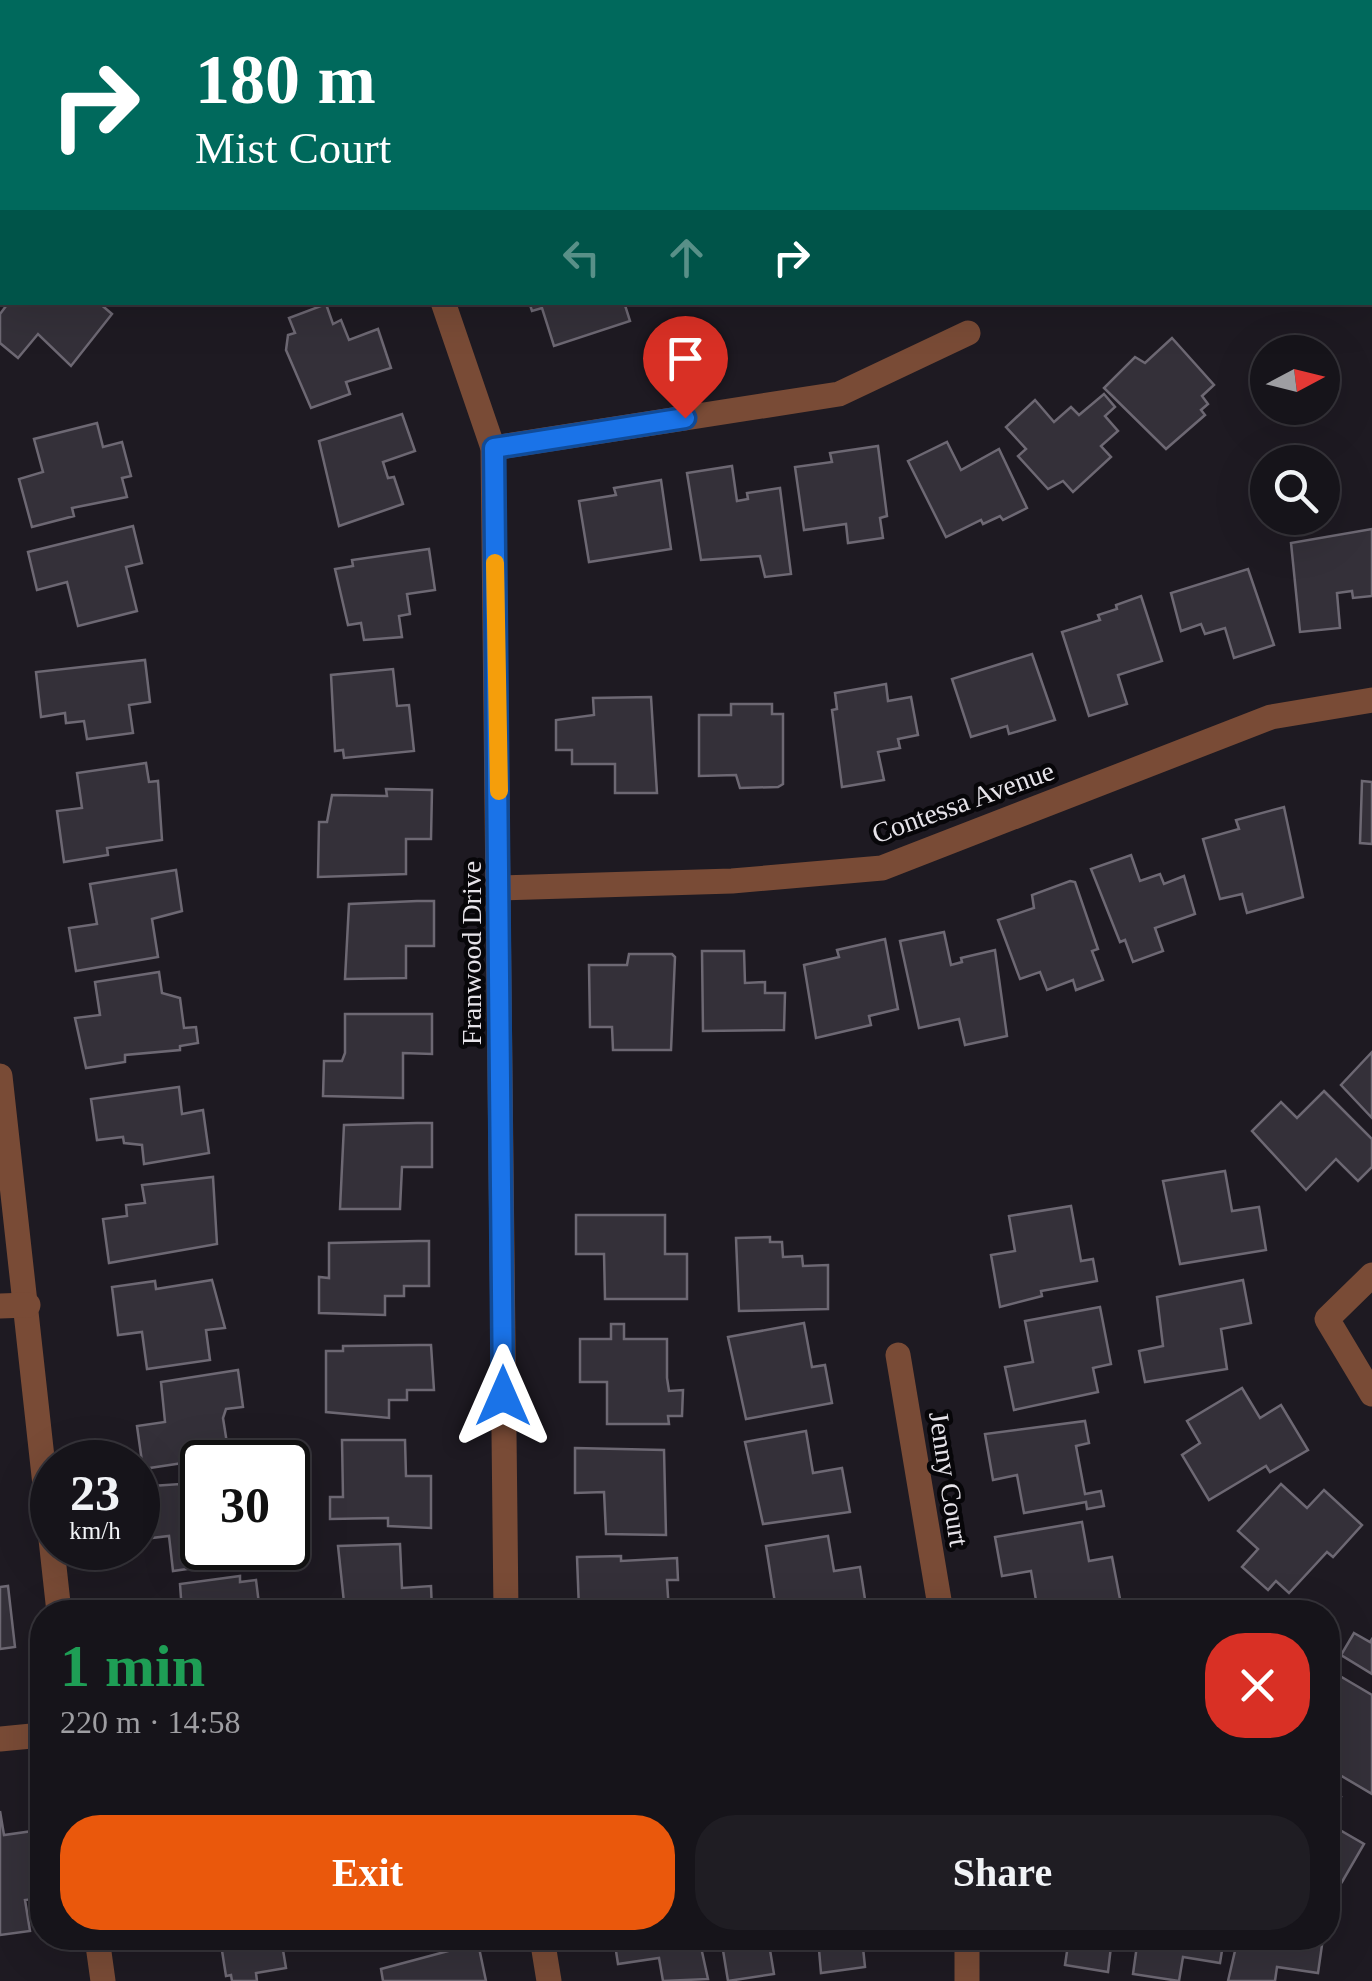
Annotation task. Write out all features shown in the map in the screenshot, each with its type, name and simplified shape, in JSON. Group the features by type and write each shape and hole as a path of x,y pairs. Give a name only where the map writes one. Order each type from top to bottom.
{"street":[{"name":"Franwood Drive","path":"444,305 494,448 506,1600"},
{"path":"494,448 839,394 968,333"},
{"name":"Contessa Avenue","path":"501,888 732,880 882,868 1271,716 1372,700"},
{"path":"0,1076 58,1600"},
{"path":"1372,1276 1327,1319 1372,1394"},
{"path":"0,1306 28,1305"},
{"name":"Jenny Court","path":"898,1354 939,1600"},
{"path":"0,1739 30,1736"},
{"path":"99,1950 103,1981"},
{"path":"544,1950 549,1981"},
{"path":"967,1950 967,1981"}],"building":[{"path":"7,305 102,305 112,314 71,366 38,334 18,358 0,343 0,314"},
{"path":"326,305 333,324 341,320 349,340 378,329 391,368 346,382 350,394 311,408 286,350 288,335 295,333 289,318"},
{"path":"530,305 625,305 630,321 554,346 542,308 532,311"},
{"path":"1172,338 1214,385 1202,396 1208,404 1201,410 1205,415 1166,449 1104,388 1135,357 1145,363"},
{"path":"1104,394 1115,407 1105,416 1118,431 1101,446 1111,457 1073,492 1063,481 1048,489 1018,456 1026,449 1006,427 1035,400 1054,422 1071,407 1079,415"},
{"path":"402,414 415,451 383,462 388,478 394,477 403,504 339,526 319,441"},
{"path":"97,423 103,447 122,442 131,476 122,478 127,497 72,508 74,516 32,527 19,479 43,472 34,439"},
{"path":"947,442 961,470 999,449 1027,508 1003,520 1000,516 983,524 981,520 946,537 908,461"},
{"path":"878,446 887,516 880,518 883,538 848,543 846,524 804,530 795,467 832,462 830,453"},
{"path":"732,466 737,501 748,499 747,493 780,488 791,574 765,577 760,556 701,560 687,473"},
{"path":"661,480 671,549 589,562 579,501 616,495 614,488"},
{"path":"133,526 142,563 126,567 137,611 78,626 67,582 37,590 28,552"},
{"path":"1372,529 1372,596 1353,598 1352,591 1337,593 1340,628 1300,632 1291,543"},
{"path":"429,549 435,590 407,594 410,614 399,616 402,637 364,640 361,623 348,625 335,569 353,566 352,560"},
{"path":"1248,569 1274,645 1234,658 1225,628 1205,634 1201,624 1181,631 1171,593"},
{"path":"1141,596 1162,661 1118,675 1127,704 1089,716 1062,632 1100,620 1098,615"},
{"path":"1032,654 1055,720 1009,734 1007,726 971,737 952,679"},
{"path":"145,660 150,702 129,705 133,733 87,739 84,721 66,723 65,713 41,717 36,672"},
{"path":"393,669 397,706 409,705 414,751 344,758 343,750 335,751 331,675"},
{"path":"886,684 888,701 911,697 918,735 898,739 900,748 878,752 884,780 842,787 832,710 837,709 835,693"},
{"path":"651,697 657,793 615,793 615,764 572,764 572,750 556,750 556,720 594,715 593,698"},
{"path":"731,704 772,704 772,714 783,714 783,784 740,788 736,775 699,776 699,715 731,715"},
{"path":"146,763 149,782 158,781 162,840 107,848 108,855 64,862 57,811 82,808 77,773"},
{"path":"1362,781 1372,782 1372,844 1360,843"},
{"path":"386,789 432,790 431,839 406,839 406,874 318,877 319,822 327,822 332,795 387,796"},
{"path":"1284,807 1303,897 1247,913 1242,894 1220,899 1203,839 1239,829 1236,820"},
{"path":"1131,855 1140,881 1160,874 1164,884 1184,876 1195,914 1155,928 1163,951 1133,962 1125,940 1120,942 1091,869"},
{"path":"176,870 182,911 152,919 158,957 76,971 69,928 97,924 90,884"},
{"path":"1075,882 1098,949 1092,951 1103,980 1076,990 1073,980 1047,990 1040,972 1020,979 998,920 1034,908 1032,895"},
{"path":"434,901 434,946 406,946 406,978 345,979 349,904"},
{"path":"944,932 951,965 962,962 961,958 995,950 1007,1036 965,1045 959,1019 919,1028 900,941"},
{"path":"885,939 898,1009 869,1016 871,1025 816,1038 804,965 839,957 837,950"},
{"path":"702,951 744,951 745,983 765,982 765,993 785,993 784,1030 703,1031"},
{"path":"629,954 675,957 671,1050 613,1050 612,1027 590,1027 589,965 627,965"},
{"path":"159,972 162,993 180,998 184,1028 196,1027 198,1043 180,1046 180,1050 125,1055 125,1062 86,1068 75,1018 100,1015 95,982"},
{"path":"345,1014 432,1014 432,1054 403,1053 403,1098 323,1096 324,1061 342,1061 345,1053"},
{"path":"1372,1052 1372,1118 1341,1085"},
{"path":"179,1087 182,1114 203,1110 209,1153 144,1164 142,1145 124,1143 123,1137 97,1140 91,1099"},
{"path":"1324,1091 1372,1139 1372,1167 1358,1181 1336,1159 1306,1190 1252,1131 1281,1102 1297,1118"},
{"path":"432,1123 432,1167 402,1167 400,1209 340,1209 344,1125"},
{"path":"1225,1171 1232,1211 1259,1207 1266,1250 1180,1264 1163,1181"},
{"path":"213,1177 217,1244 109,1263 103,1219 127,1216 126,1205 145,1203 142,1185"},
{"path":"1071,1206 1081,1261 1093,1259 1097,1281 1041,1291 1042,1296 1000,1307 991,1255 1015,1251 1009,1216"},
{"path":"576,1215 665,1215 665,1254 687,1254 687,1299 605,1299 604,1254 576,1254"},
{"path":"770,1237 770,1242 782,1242 783,1257 802,1256 803,1266 828,1265 828,1309 739,1311 736,1238"},
{"path":"429,1241 429,1286 404,1286 404,1296 385,1296 385,1315 319,1313 319,1277 329,1278 329,1243"},
{"path":"212,1280 225,1328 206,1330 210,1360 147,1369 142,1332 118,1335 112,1287 155,1281 156,1289"},
{"path":"1243,1280 1251,1323 1221,1329 1227,1369 1145,1382 1139,1351 1163,1346 1157,1297"},
{"path":"1100,1307 1111,1364 1093,1368 1098,1392 1014,1410 1005,1367 1033,1362 1025,1321"},
{"path":"804,1323 812,1367 825,1365 832,1403 746,1419 728,1337"},
{"path":"611,1324 624,1324 624,1339 667,1339 669,1391 683,1390 682,1416 668,1416 669,1424 607,1424 607,1382 580,1382 580,1339 611,1339"},
{"path":"431,1345 434,1390 407,1390 407,1400 389,1400 389,1418 326,1412 326,1351 343,1351 343,1346"},
{"path":"238,1370 243,1407 226,1409 223,1418 226,1440 180,1440 180,1463 160,1466 160,1440 139,1440 137,1426 165,1422 161,1382"},
{"path":"1242,1388 1260,1418 1281,1405 1308,1450 1270,1472 1266,1466 1209,1500 1182,1455 1200,1443 1187,1421"},
{"path":"1085,1421 1089,1443 1076,1446 1085,1494 1101,1491 1104,1506 1087,1509 1086,1502 1024,1513 1017,1475 993,1480 985,1434"},
{"path":"806,1431 813,1473 842,1468 850,1512 763,1524 745,1442"},
{"path":"342,1440 405,1440 406,1476 431,1476 431,1528 388,1526 388,1518 330,1519 330,1497 343,1497"},
{"path":"575,1448 664,1450 666,1535 606,1534 604,1492 575,1493"},
{"path":"180,1484 180,1570 173,1571 169,1536 160,1537 160,1485"},
{"path":"1281,1484 1307,1508 1324,1490 1362,1525 1333,1557 1327,1552 1289,1593 1276,1581 1268,1590 1242,1567 1258,1549 1238,1531"},
{"path":"1082,1522 1089,1561 1112,1557 1120,1599 1036,1600 1031,1571 1002,1576 995,1537"},
{"path":"828,1536 834,1571 860,1567 865,1600 775,1600 766,1546"},
{"path":"400,1544 402,1588 431,1586 432,1600 344,1600 338,1546"},
{"path":"621,1556 621,1561 677,1558 678,1580 667,1580 668,1600 579,1600 577,1557"},
{"path":"240,1576 240,1582 256,1580 258,1600 181,1600 180,1584"},
{"path":"8,1586 15,1647 0,1649 0,1587"},
{"path":"1354,1633 1370,1642 1372,1639 1372,1674 1341,1655"},
{"path":"1340,1676 1372,1695 1372,1794 1340,1775"},
{"path":"0,1811 4,1835 30,1831 30,1899 25,1900 30,1931 0,1935"},
{"path":"1340,1830 1364,1844 1340,1881"},
{"path":"222,1950 283,1950 286,1968 256,1973 257,1981 232,1981 231,1975 226,1976"},
{"path":"452,1950 479,1950 486,1981 383,1981 381,1969"},
{"path":"616,1950 702,1950 708,1979 663,1981 659,1958 618,1964"},
{"path":"723,1950 770,1950 774,1974 728,1981"},
{"path":"819,1950 863,1950 865,1967 821,1973"},
{"path":"1067,1950 1111,1950 1108,1972 1065,1965"},
{"path":"1136,1950 1222,1950 1220,1963 1183,1957 1179,1981 1133,1974"},
{"path":"1235,1950 1321,1950 1318,1973 1277,1967 1275,1981 1228,1981"}],"slow traffic":[{"path":"495,563 499,791"}],"route":[{"path":"503,1396 494,448 685,418"}]}
